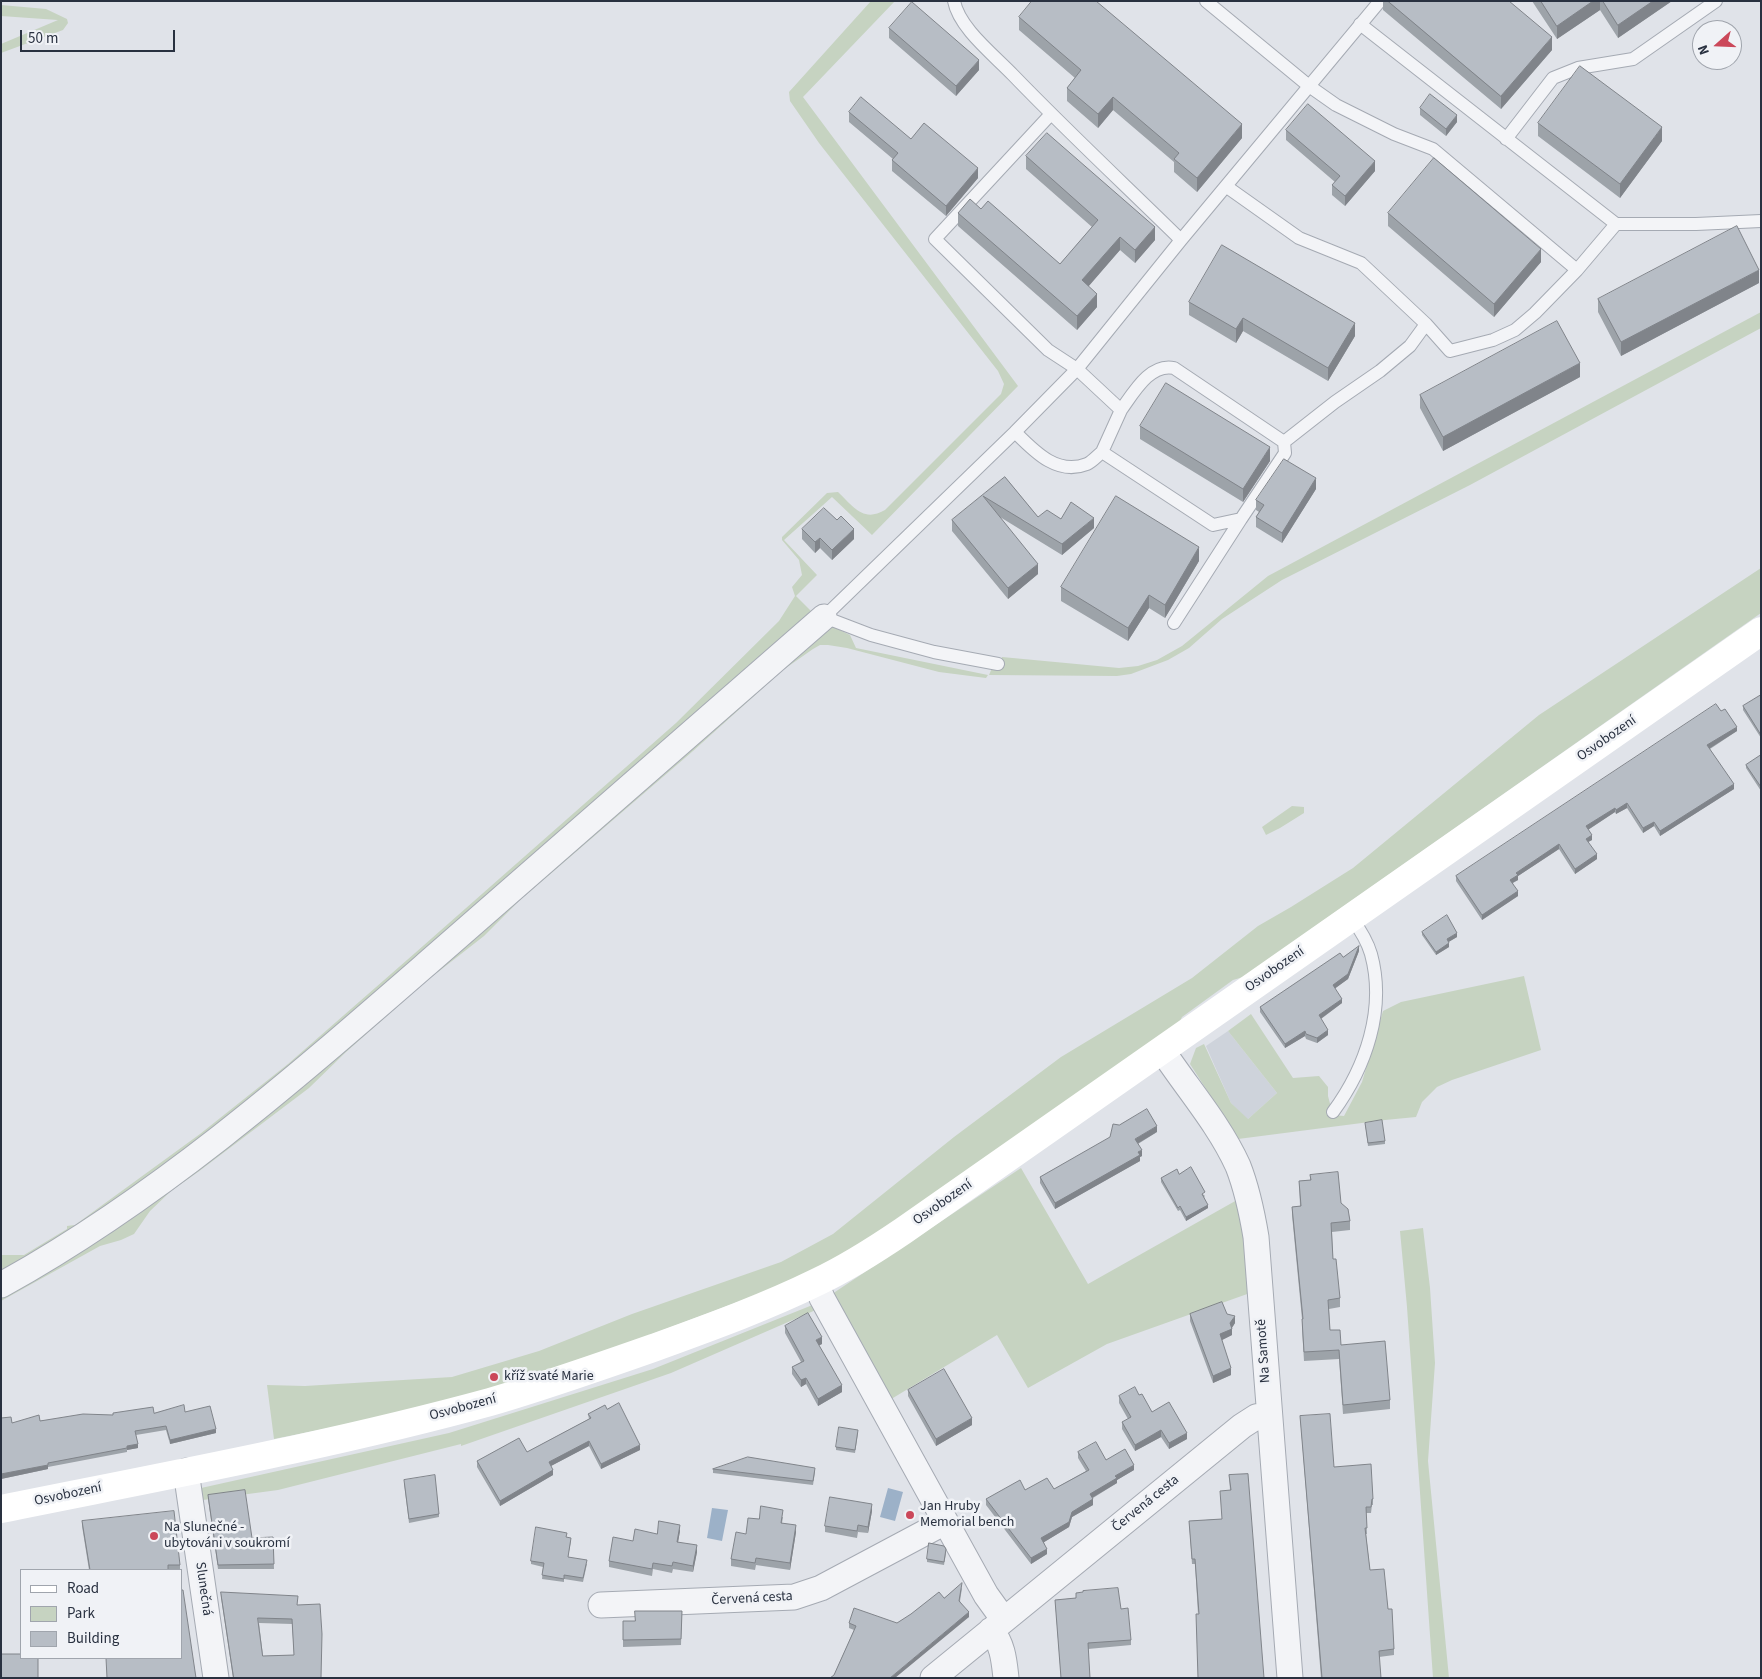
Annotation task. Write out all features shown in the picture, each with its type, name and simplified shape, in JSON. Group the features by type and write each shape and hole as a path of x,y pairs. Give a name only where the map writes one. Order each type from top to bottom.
{"main road":[{"name":"Osvobození","path":"1,1509 393,1427 525,1391 602,1366 736,1317 816,1283 903,1232 1761,631"}],"street":[{"path":"1,1285 44,1261 161,1183 314,1061 824,617"},
{"name":"Na Samotě","path":"1162,1050 1220,1133 1244,1183 1252,1213 1256,1237 1290,1678"},
{"path":"816,1283 822,1298 986,1595 998,1625 1006,1678"},
{"name":"Červená cesta","path":"933,1678 1242,1426 1256,1417 1269,1414"},
{"name":"Slunečná","path":"186,1471 216,1678"},
{"name":"Červená cesta","path":"601,1605 784,1599 800,1596 822,1588 946,1522"}],"lane":[{"path":"954,1 955,10 968,29 1051,114 1181,240"},
{"path":"1206,1 1309,86 1336,105 1394,134 1432,149 1577,270"},
{"path":"998,664 934,652 871,635 824,617 1077,370 1181,240 1380,1"},
{"path":"1506,139 1553,78 1578,68 1633,59 1716,1"},
{"path":"1360,24 1616,224 1696,224 1761,221"},
{"path":"1051,114 935,239 1048,350 1077,370 1121,410"},
{"path":"1227,187 1299,238 1361,263 1426,324 1450,351 1492,340 1515,330 1535,313 1577,270 1616,224"},
{"path":"1284,442 1335,402 1380,371 1410,346 1426,324"},
{"path":"1015,432 1040,456 1060,466 1087,464 1102,452 1121,410 1152,371 1166,366 1174,368 1284,442"},
{"path":"1174,623 1285,453 1284,442"},
{"path":"1102,452 1213,524 1241,518"},
{"path":"1333,1112 1359,1071 1374,1019 1376,1004 1371,954 1362,934 1351,917"}],"shaded area":[{"path":"1228,1031 1277,1093 1247,1120 1231,1103 1206,1046"}],"green space":[{"path":"871,1 895,1 803,97 1018,386 872,535 832,497 784,540 817,575 796,596 821,621 850,635 856,648 988,675 986,678 939,672 847,648 820,645 813,649 783,670 693,751 519,901 484,936 429,979 346,1052 309,1088 171,1191 150,1211 134,1234 100,1246 1,1301 1,1255 24,1255 67,1229 67,1226 75,1225 200,1134 288,1064 676,723 779,621 795,596 792,587 802,575 799,560 782,540 782,537 827,493 838,492 864,514 877,514 885,510 1001,394 1004,384 998,371 819,143 790,101 789,92"},
{"path":"1,5 46,9 67,19 68,23 63,30 1,53 1,44 58,20 1,16"},
{"path":"1761,312 1761,328 1470,485 1282,580 1222,619 1189,648 1168,660 1131,674 1117,676 989,675 992,668 999,669 1002,657 1119,668 1138,666 1157,660 1182,646 1268,576"},
{"path":"1761,568 1761,613 1243,977 1233,980 1182,1017 1177,1027 858,1246 783,1285 554,1371 473,1394 359,1422 274,1439 267,1385 305,1386 452,1377 539,1351 632,1314 781,1262 833,1234 954,1137 1061,1057 1192,978 1258,926 1353,868 1539,715"},
{"path":"1292,806 1304,807 1304,813 1266,835 1262,827"},
{"path":"1524,976 1541,1050 1452,1080 1437,1087 1422,1102 1416,1117 1238,1139 1190,1064 1196,1048 1204,1044 1231,1103 1248,1119 1277,1093 1228,1031 1251,1014 1293,1078 1319,1076 1328,1087 1328,1096 1333,1115 1344,1116 1362,1082 1383,1011 1401,1002"},
{"path":"1021,1168 1088,1284 1237,1200 1245,1245 1250,1293 1107,1344 1028,1388 997,1335 888,1401 832,1294"},
{"path":"1423,1228 1430,1288 1435,1363 1428,1461 1449,1678 1433,1678 1400,1231"},
{"path":"815,1304 818,1309 671,1373 461,1446 461,1444 278,1490 203,1500 201,1488 449,1433 653,1369"}],"water":[{"path":"888,1488 903,1492 895,1521 880,1517"},
{"path":"712,1508 728,1510 722,1541 707,1538"}],"building":[{"path":"1032,1 1096,1 1242,124 1197,178 1174,159 1179,153 1113,97 1098,114 1067,88 1081,70 1019,17"},
{"path":"1388,1 1509,1 1552,37 1501,96"},
{"path":"1541,1 1593,1 1557,26"},
{"path":"1603,1 1653,1 1618,25"},
{"path":"912,2 979,60 956,86 889,28"},
{"path":"1580,66 1662,127 1620,184 1538,123"},
{"path":"1430,94 1457,115 1446,129 1420,108"},
{"path":"861,97 911,139 924,123 978,168 946,206 892,160 898,153 849,112"},
{"path":"1308,104 1375,161 1345,196 1332,185 1340,176 1286,130"},
{"path":"1047,133 1155,227 1135,250 1120,237 1082,280 1097,294 1077,316 958,213 970,199 981,209 988,201 1060,264 1098,220 1026,156"},
{"path":"1434,158 1541,249 1494,304 1388,213"},
{"path":"1737,226 1759,270 1621,342 1598,299"},
{"path":"1222,245 1355,323 1328,368 1243,318 1236,329 1189,302"},
{"path":"1557,321 1580,363 1443,437 1420,395"},
{"path":"1166,383 1270,447 1243,489 1140,426"},
{"path":"1284,459 1316,478 1282,533 1256,517 1264,505 1256,500"},
{"path":"1005,477 1038,517 1047,510 1061,519 1071,502 1094,518 1062,544 983,496 1038,564 1008,588 952,520"},
{"path":"1116,496 1199,547 1165,605 1149,595 1128,628 1061,587"},
{"path":"824,508 837,520 841,516 854,529 832,550 820,538 815,542 802,529"},
{"path":"1761,695 1761,735 1743,706"},
{"path":"1716,704 1721,711 1725,709 1737,727 1707,745 1734,784 1660,831 1654,822 1643,828 1627,803 1616,810 1615,808 1586,826 1592,835 1586,839 1597,854 1575,869 1559,844 1516,873 1518,875 1510,880 1518,891 1482,915 1456,876"},
{"path":"1761,755 1761,787 1746,765"},
{"path":"1447,915 1457,933 1447,939 1449,943 1436,952 1422,932"},
{"path":"1359,946 1348,974 1333,985 1342,999 1319,1015 1328,1030 1317,1038 1306,1034 1305,1031 1285,1044 1260,1007 1340,953 1343,957"},
{"path":"1147,1109 1157,1126 1135,1139 1142,1150 1138,1152 1140,1155 1055,1203 1040,1177 1110,1137 1113,1124 1119,1125"},
{"path":"1382,1120 1385,1141 1368,1143 1365,1123"},
{"path":"1191,1167 1205,1192 1202,1194 1208,1205 1186,1217 1180,1206 1178,1208 1161,1178 1177,1169 1179,1174"},
{"path":"1338,1172 1341,1203 1348,1209 1350,1221 1331,1223 1333,1259 1336,1259 1340,1298 1328,1300 1330,1330 1340,1330 1341,1345 1385,1341 1390,1400 1343,1405 1339,1350 1304,1352 1303,1319 1292,1207 1301,1206 1299,1181 1311,1180 1310,1175"},
{"path":"1222,1302 1227,1314 1235,1316 1230,1323 1232,1329 1220,1334 1231,1368 1213,1376 1190,1314"},
{"path":"808,1313 822,1337 816,1340 842,1385 818,1399 806,1378 801,1380 792,1367 804,1361 785,1326"},
{"path":"944,1369 972,1418 936,1439 908,1390"},
{"path":"1135,1387 1139,1395 1142,1394 1152,1412 1169,1402 1187,1433 1169,1443 1161,1430 1135,1445 1122,1422 1131,1417 1119,1396"},
{"path":"619,1403 640,1445 601,1464 589,1441 549,1462 553,1470 500,1501 477,1461 519,1438 527,1452 591,1418 588,1414 605,1405 607,1409"},
{"path":"184,1405 185,1412 210,1406 216,1429 170,1440 166,1426 135,1431 138,1444 127,1446 127,1448 1,1474 1,1418 11,1417 12,1423 39,1415 40,1421 83,1414 113,1415 113,1413 153,1407 154,1413"},
{"path":"1330,1414 1334,1467 1371,1464 1373,1499 1371,1507 1366,1507 1367,1528 1365,1528 1370,1570 1384,1569 1388,1609 1392,1609 1394,1649 1379,1651 1381,1678 1322,1678 1300,1416"},
{"path":"839,1427 858,1430 855,1450 836,1447"},
{"path":"1096,1442 1106,1460 1125,1449 1134,1465 1090,1494 1093,1499 1072,1512 1069,1522 1041,1538 1047,1549 1031,1558 986,1499 1020,1480 1025,1490 1047,1478 1054,1489 1089,1470 1078,1452"},
{"path":"748,1457 815,1468 813,1481 713,1469"},
{"path":"1248,1474 1264,1678 1198,1678 1196,1614 1199,1614 1195,1559 1192,1559 1189,1521 1222,1519 1220,1491 1231,1490 1229,1475"},
{"path":"435,1475 439,1514 409,1519 404,1480"},
{"path":"245,1490 252,1538 273,1537 274,1564 218,1565 208,1495"},
{"path":"830,1497 872,1504 868,1527 858,1525 857,1531 825,1526"},
{"path":"761,1506 783,1510 781,1523 796,1525 790,1563 756,1558 755,1563 731,1559 736,1532 746,1534 748,1518 759,1519"},
{"path":"174,1511 180,1565 168,1565 168,1569 90,1569 82,1521"},
{"path":"659,1521 680,1525 677,1542 697,1545 693,1566 673,1562 672,1566 653,1563 652,1569 609,1561 613,1537 633,1541 635,1529 657,1534"},
{"path":"536,1527 567,1533 566,1537 571,1538 568,1557 587,1560 583,1578 564,1575 564,1579 542,1575 544,1563 531,1561"},
{"path":"929,1543 944,1546 946,1549 944,1562 927,1559"},
{"path":"962,1583 959,1601 969,1612 890,1678 830,1678 834,1675 856,1626 849,1623 854,1608 897,1623 939,1592 944,1598"},
{"path":"1118,1588 1121,1609 1128,1608 1131,1640 1088,1643 1090,1678 1061,1678 1055,1600 1076,1598 1076,1593 1083,1591"},
{"path":"183,1590 196,1678 107,1678 106,1659 182,1659"},
{"path":"221,1592 298,1596 297,1605 320,1604 322,1634 321,1678 234,1678","holes":["258,1618 292,1619 294,1655 263,1656"]},
{"path":"635,1611 682,1611 681,1639 623,1640 623,1621 635,1621"},
{"path":"1,1654 20,1654 20,1659 38,1659 38,1678 1,1678"}],"place":[{"name":"kříž svaté Marie","path":"494,1377"},
{"name":"Jan Hruby Memorial bench","path":"910,1515"},
{"name":"Na Slunečné - ubytováni v soukromí","path":"154,1536"}]}
